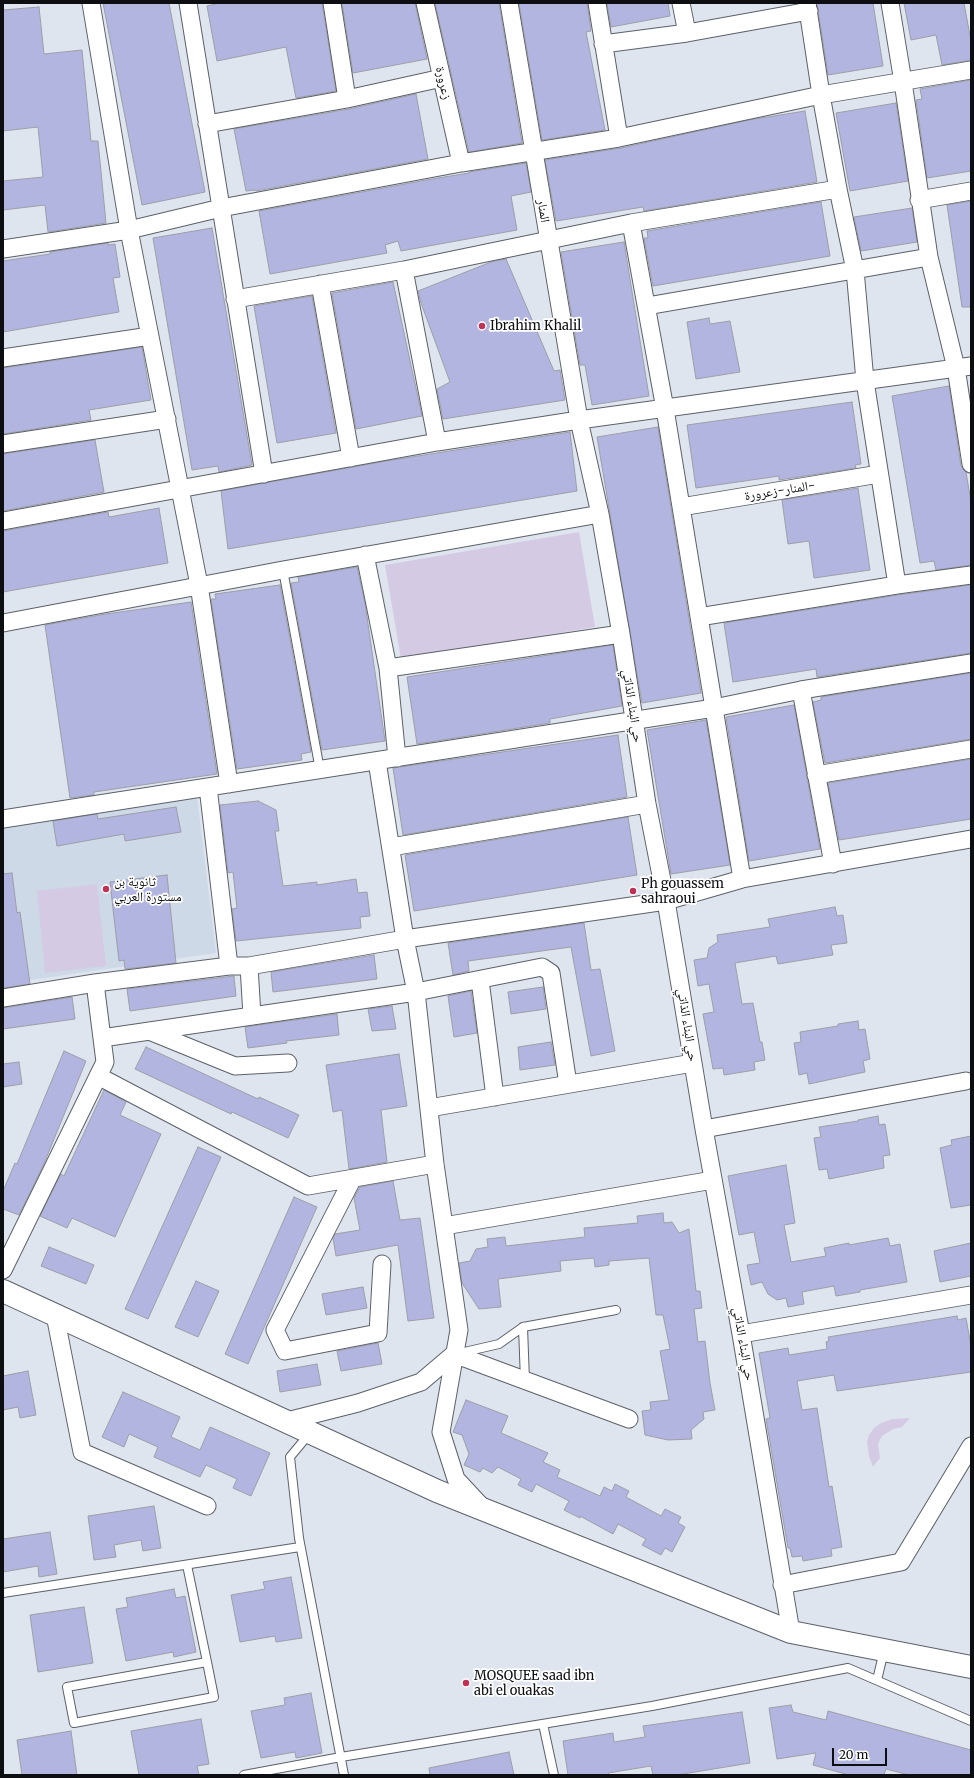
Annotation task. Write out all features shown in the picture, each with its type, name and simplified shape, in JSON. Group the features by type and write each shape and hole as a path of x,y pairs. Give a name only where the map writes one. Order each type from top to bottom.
{"street":[{"path":"91,3 130,230 200,585 229,784"},
{"path":"188,3 264,474"},
{"path":"332,3 347,99"},
{"name":"زعرورة","path":"425,3 461,163"},
{"name":"المنار","path":"509,3 579,420"},
{"path":"597,3 619,138"},
{"path":"681,3 686,33"},
{"path":"890,3 903,82 919,200 929,257 964,367 971,464"},
{"path":"604,44 686,33 808,7 821,95 838,189 855,270 865,381 897,585"},
{"path":"3,250 130,230 221,208 461,163 534,153 619,138 821,95 971,70"},
{"path":"207,124 347,99 442,78"},
{"path":"235,299 404,270 631,223 838,189"},
{"path":"919,200 971,191"},
{"path":"631,223 665,409 742,879"},
{"path":"647,306 929,257"},
{"path":"404,270 437,442"},
{"path":"320,284 351,458"},
{"path":"3,358 150,336"},
{"path":"3,521 437,442 579,420 964,367"},
{"path":"3,444 167,419"},
{"name":"حي البناء الذاتي","path":"579,420 600,514 621,634 647,804 666,902 791,1632"},
{"name":"المنار-زعرورة-","path":"681,507 879,474"},
{"path":"3,623 200,585 600,514"},
{"path":"365,555 388,668 397,758"},
{"path":"699,617 897,585 971,575"},
{"path":"388,668 621,634"},
{"path":"3,819 714,708 801,690 971,663"},
{"path":"801,690 833,864"},
{"path":"816,775 971,749"},
{"path":"377,761 405,939 416,992 435,1164 459,1330 441,1432 456,1479 485,1510"},
{"path":"208,787 229,966"},
{"path":"391,847 647,804"},
{"path":"3,998 95,983 229,966 249,966 405,939 666,902 742,879 971,839"},
{"path":"249,966 252,1016"},
{"path":"102,1038 416,992 542,967 551,973 568,1084"},
{"path":"480,980 495,1097"},
{"path":"3,1270 105,1062 95,983"},
{"path":"148,1031 235,1066 288,1063"},
{"path":"429,1108 693,1063"},
{"path":"98,1076 308,1186 435,1164"},
{"path":"704,1129 966,1081"},
{"path":"353,1178 275,1330 285,1351 378,1333 382,1264"},
{"path":"444,1226 713,1180"},
{"path":"3,1291 437,1491 791,1632 971,1667"},
{"path":"741,1334 971,1295"},
{"path":"56,1315 82,1452 207,1506"},
{"path":"454,1354 629,1420"},
{"path":"287,1421 358,1403 421,1382 454,1354"},
{"path":"782,1585 900,1562 971,1446"}],"lane":[{"path":"283,570 320,770"},
{"path":"454,1354 499,1344 523,1327 616,1310"},
{"path":"523,1327 525,1381"},
{"path":"310,1432 290,1457 300,1547 344,1775"},
{"path":"3,1593 300,1547"},
{"path":"187,1565 207,1662 214,1697 74,1724 67,1687 207,1662"},
{"path":"877,1680 884,1650"},
{"path":"244,1775 341,1757 652,1706 848,1668 971,1721"},
{"path":"543,1724 554,1775"}],"shaded area":[{"path":"579,532 595,627 401,659 385,565"},
{"name":"ثانوية بن مستورة العربي","path":"197,796 216,953 3,984 3,826"},
{"path":"97,884 106,966 45,973 37,891"},
{"path":"910,1418 902,1427 893,1429 882,1436 878,1444 880,1458 873,1467 869,1456 867,1442 869,1435 874,1428 881,1423 893,1419"}],"building":[{"path":"103,3 169,3 205,192 142,205"},
{"path":"220,3 322,3 336,91 296,98 286,47 217,61 207,6"},
{"path":"342,3 415,3 427,59 353,73"},
{"path":"435,3 499,3 522,143 469,152"},
{"path":"519,3 587,3 591,31 586,32 605,130 542,140"},
{"path":"607,3 668,3 670,16 611,27"},
{"path":"817,3 873,3 883,66 828,75"},
{"path":"904,3 964,3 971,41 971,60 942,65 936,35 911,40"},
{"path":"39,7 44,54 82,50 91,141 98,141 106,223 48,232 45,205 3,210 3,181 43,177 38,127 3,131 3,10"},
{"path":"971,80 971,171 927,178 916,100 922,99 920,89"},
{"path":"416,94 428,159 256,191 246,191 234,129 349,109"},
{"path":"896,103 908,181 850,191 836,113"},
{"path":"805,111 817,182 644,211 643,207 556,221 545,160 621,148 749,120"},
{"path":"526,163 531,192 511,196 517,230 401,251 398,241 385,245 387,253 270,274 259,211 469,172"},
{"path":"971,201 971,307 962,307 947,205"},
{"path":"821,202 830,256 653,286 644,238 648,238 647,231"},
{"path":"912,208 917,242 861,251 854,217"},
{"path":"212,228 252,465 219,472 218,466 192,470 153,238"},
{"path":"624,242 649,396 592,405 585,365 580,365 561,252"},
{"path":"108,243 108,245 115,244 120,277 113,278 119,312 3,332 3,261"},
{"name":"Ibrahim Khalil","path":"506,259 554,371 560,370 565,400 443,419 437,389 450,382 418,291 491,262"},
{"path":"393,282 422,416 356,429 332,293"},
{"path":"312,296 336,433 277,443 254,306"},
{"path":"709,318 710,324 730,321 740,372 696,379 687,322"},
{"path":"142,347 151,400 89,410 91,420 3,434 3,368"},
{"path":"949,386 961,466 966,472 971,502 971,565 936,570 934,561 920,563 892,396"},
{"path":"852,402 861,464 855,465 856,468 779,480 779,476 696,488 687,425"},
{"path":"658,427 701,693 642,703 597,437"},
{"path":"570,432 577,491 228,549 221,491 386,461"},
{"path":"95,440 104,492 3,511 3,454"},
{"path":"858,488 870,570 814,578 809,541 788,544 782,500"},
{"path":"159,508 168,563 3,592 3,531 108,512 109,517"},
{"path":"357,567 365,603 385,741 322,750 291,583 299,582 298,577"},
{"path":"280,585 311,752 301,754 302,760 237,769 211,599 216,599 215,594"},
{"path":"971,585 971,653 817,677 816,669 733,682 724,623 898,595"},
{"path":"191,602 217,774 94,792 94,795 70,798 45,625 106,614"},
{"path":"613,645 622,706 550,719 550,723 417,744 407,677"},
{"path":"971,673 971,739 825,763 813,702 821,700 821,697"},
{"path":"794,705 820,849 749,861 726,717"},
{"path":"706,720 730,865 671,874 647,730"},
{"path":"618,735 627,797 403,835 393,768"},
{"path":"971,759 971,819 839,840 828,783"},
{"path":"258,801 276,810 279,831 275,831 283,886 317,882 317,885 356,879 358,893 367,892 370,916 360,917 361,928 236,941 232,909 237,908 233,872 228,873 220,805"},
{"path":"176,807 181,832 125,841 124,834 57,846 53,821 97,814 98,819"},
{"path":"628,817 637,875 414,911 405,855"},
{"path":"12,873 17,913 20,912 30,984 3,988 3,874"},
{"path":"167,875 176,963 125,969 124,960 119,961 110,882"},
{"path":"835,907 837,916 843,915 847,943 831,945 833,955 778,964 776,956 735,963 742,1004 753,1003 765,1060 754,1062 755,1070 724,1075 723,1068 713,1069 703,1014 714,1012 709,984 698,986 694,960 707,958 709,948 718,942 717,935 770,927 768,919"},
{"path":"584,923 591,970 600,969 615,1051 591,1056 571,947 468,961 469,971 453,975 448,943"},
{"path":"374,955 377,979 273,992 271,972"},
{"path":"234,976 236,996 130,1011 127,989"},
{"path":"543,987 546,1009 511,1014 508,992"},
{"path":"471,991 477,1033 454,1037 448,996"},
{"path":"72,997 75,1019 3,1029 3,1008"},
{"path":"392,1006 396,1029 372,1031 368,1009"},
{"path":"337,1014 339,1035 286,1041 287,1043 248,1048 245,1027"},
{"path":"858,1021 859,1030 865,1029 870,1059 863,1061 865,1072 809,1084 807,1073 799,1075 794,1043 801,1042 800,1032"},
{"path":"551,1042 555,1065 520,1070 518,1047"},
{"path":"146,1047 258,1099 259,1097 299,1115 288,1138 232,1112 231,1114 135,1069"},
{"path":"64,1051 86,1061 43,1166 19,1215 3,1209 3,1191 15,1163 17,1164"},
{"path":"399,1054 407,1106 381,1110 387,1162 349,1169 342,1110 333,1112 326,1065"},
{"path":"19,1062 22,1084 3,1087 3,1064"},
{"path":"104,1090 126,1102 120,1115 161,1134 115,1237 72,1218 67,1228 40,1216 61,1174 64,1176"},
{"path":"878,1116 879,1125 885,1124 890,1155 883,1156 884,1168 829,1179 827,1169 819,1170 814,1138 821,1137 819,1127 858,1121"},
{"path":"971,1136 971,1205 951,1208 940,1148 952,1145 951,1140"},
{"path":"198,1147 221,1157 148,1319 125,1309"},
{"path":"786,1165 795,1223 784,1225 791,1262 826,1256 824,1248 888,1238 890,1246 900,1244 907,1282 860,1290 860,1292 836,1296 834,1286 802,1292 804,1304 788,1307 786,1298 777,1300 768,1294 762,1282 751,1285 747,1265 760,1263 754,1232 739,1235 728,1176"},
{"path":"393,1181 400,1220 420,1218 434,1318 408,1321 398,1245 336,1256 333,1238 335,1234 360,1230 354,1198 360,1187"},
{"path":"294,1197 317,1207 248,1364 225,1354"},
{"path":"663,1213 664,1223 672,1222 679,1233 689,1229 696,1291 700,1291 702,1308 694,1309 698,1342 705,1341 715,1410 703,1412 704,1419 691,1430 692,1439 668,1440 645,1435 642,1411 651,1410 650,1402 669,1400 660,1351 670,1349 663,1315 656,1315 649,1258 609,1261 609,1265 595,1267 594,1258 560,1261 561,1271 498,1279 501,1307 479,1309 462,1283 459,1263 470,1261 476,1249 488,1247 487,1239 505,1237 506,1246 585,1237 584,1228 638,1223 637,1216"},
{"path":"971,1243 971,1276 940,1282 934,1251"},
{"path":"49,1247 94,1265 86,1284 41,1266"},
{"path":"196,1281 219,1291 198,1337 175,1327"},
{"path":"363,1287 367,1308 326,1315 322,1294"},
{"path":"957,1316 958,1320 966,1318 971,1346 971,1372 837,1391 834,1375 797,1381 802,1410 817,1408 829,1487 832,1486 842,1547 831,1549 832,1556 803,1561 802,1556 792,1557 790,1548 788,1548 766,1419 770,1418 759,1353 788,1348 789,1355 827,1349 826,1342 829,1341 828,1337"},
{"path":"378,1343 382,1364 341,1371 337,1351"},
{"path":"317,1364 321,1385 280,1392 277,1371"},
{"path":"28,1371 36,1415 20,1418 18,1407 3,1410 3,1376"},
{"path":"123,1392 180,1417 171,1437 200,1450 210,1427 270,1453 251,1496 233,1488 237,1479 206,1465 200,1477 154,1457 158,1447 129,1434 124,1447 102,1437"},
{"path":"466,1400 508,1416 501,1433 548,1453 543,1462 560,1470 557,1477 600,1496 604,1487 612,1491 615,1484 629,1491 626,1497 661,1516 665,1509 681,1517 678,1523 685,1527 672,1552 665,1548 661,1555 642,1545 646,1539 618,1524 613,1534 580,1516 580,1518 564,1510 569,1501 536,1484 532,1492 518,1485 521,1479 498,1467 492,1473 483,1468 480,1472 464,1465 469,1454 462,1435 453,1432"},
{"path":"154,1506 161,1548 143,1551 141,1540 114,1545 116,1557 94,1560 88,1516"},
{"path":"50,1532 57,1574 39,1577 38,1566 3,1572 3,1539"},
{"path":"291,1577 302,1638 276,1642 275,1636 240,1642 231,1595 265,1589 263,1582"},
{"path":"174,1589 176,1598 185,1596 196,1652 174,1657 173,1652 126,1661 116,1609 128,1607 126,1598"},
{"path":"84,1607 93,1663 38,1672 30,1615"},
{"path":"311,1693 322,1753 296,1758 295,1752 261,1758 251,1711 285,1705 284,1698"},
{"path":"791,1705 793,1712 826,1720 828,1711 971,1750 971,1775 909,1775 886,1769 884,1775 849,1775 813,1765 816,1753 777,1759 769,1708"},
{"path":"742,1712 750,1763 677,1775 653,1775 651,1766 608,1773 609,1775 568,1775 563,1741 613,1733 614,1742 645,1737 643,1726"},
{"path":"201,1719 209,1764 197,1766 199,1775 139,1775 131,1731"},
{"path":"71,1731 77,1775 22,1775 17,1740"},
{"path":"509,1752 514,1775 430,1775 429,1768"}],"place":[{"name":"Ibrahim Khalil","path":"482,326"},
{"name":"ثانوية بن مستورة العربي","path":"106,889"},
{"name":"Ph gouassem sahraoui","path":"633,891"},
{"name":"MOSQUEE saad ibn abi el ouakas","path":"466,1683"}]}
